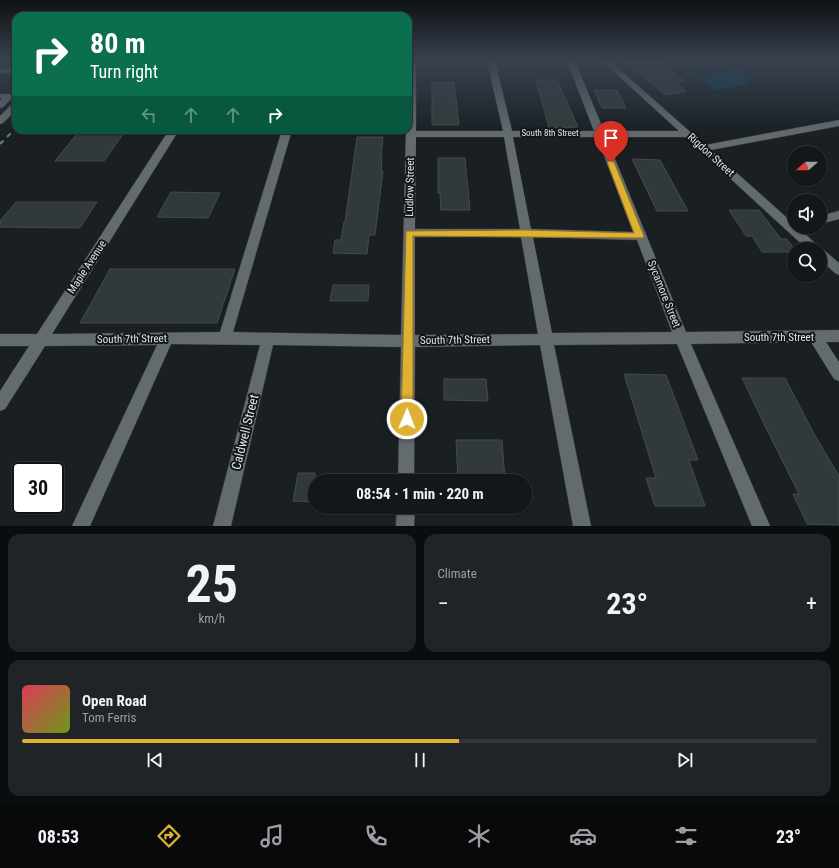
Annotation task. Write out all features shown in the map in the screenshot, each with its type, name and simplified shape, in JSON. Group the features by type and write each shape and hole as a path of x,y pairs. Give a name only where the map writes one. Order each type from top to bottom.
{"street":[{"path":"497,86 508,133 582,526"},
{"name":"Sycamore Street","path":"580,86 681,337 761,526"},
{"name":"Rigdon Street","path":"634,86 787,222"},
{"path":"0,96 12,95"},
{"path":"0,105 12,96"},
{"path":"1,120 12,109"},
{"path":"704,148 839,123"},
{"name":"Maple Avenue","path":"0,404 171,134"},
{"path":"225,338 286,134"},
{"name":"Ludlow Street","path":"406,474 411,134"},
{"name":"South 8th Street","path":"412,134 688,134"},
{"path":"827,218 839,215"},
{"path":"409,233 526,233 640,236"},
{"name":"Rigdon Street","path":"800,234 808,242"},
{"path":"827,259 839,270"},
{"name":"South 7th Street","path":"0,340 39,341 225,338 408,341 839,336"},
{"path":"815,337 839,374"},
{"path":"81,526 167,338"},
{"name":"Caldwell Street","path":"222,526 268,339"},
{"path":"405,526 406,514"}],"shaded area":[{"path":"709,86 740,86 715,90"}],"building":[{"path":"432,86 454,86 459,125 432,125"},
{"path":"538,86 559,86 578,127 549,128"},
{"path":"654,86 679,86 686,91 665,95"},
{"path":"594,90 617,90 626,108 602,108"},
{"path":"77,134 123,134 104,161 55,161"},
{"path":"357,137 383,137 381,171 383,171 375,235 369,235 367,254 333,253 335,240 341,240 345,222"},
{"path":"438,158 465,158 470,210 441,210 440,193 438,193"},
{"path":"632,159 660,160 688,211 657,211"},
{"path":"171,192 220,193 208,218 157,217"},
{"path":"16,202 97,202 80,228 0,227 0,221"},
{"path":"729,210 759,210 781,239 787,239 789,242 787,242 787,252 762,252 752,236 746,236"},
{"path":"110,269 235,269 217,323 80,323"},
{"path":"333,285 369,285 368,301 330,301"},
{"path":"624,374 666,375 698,460 689,460 705,506 655,506 646,478 656,478"},
{"path":"742,378 785,378 813,432 839,476 839,525 807,524 793,494 799,494"},
{"path":"444,379 486,379 488,401 444,400"},
{"path":"456,440 502,440 504,474 458,474"},
{"path":"298,473 315,473 308,474 308,502 293,501"}],"railway":[{"path":"0,144 12,132"}],"route":[{"path":"407,419 409,233 526,233 640,236 611,162"}]}
